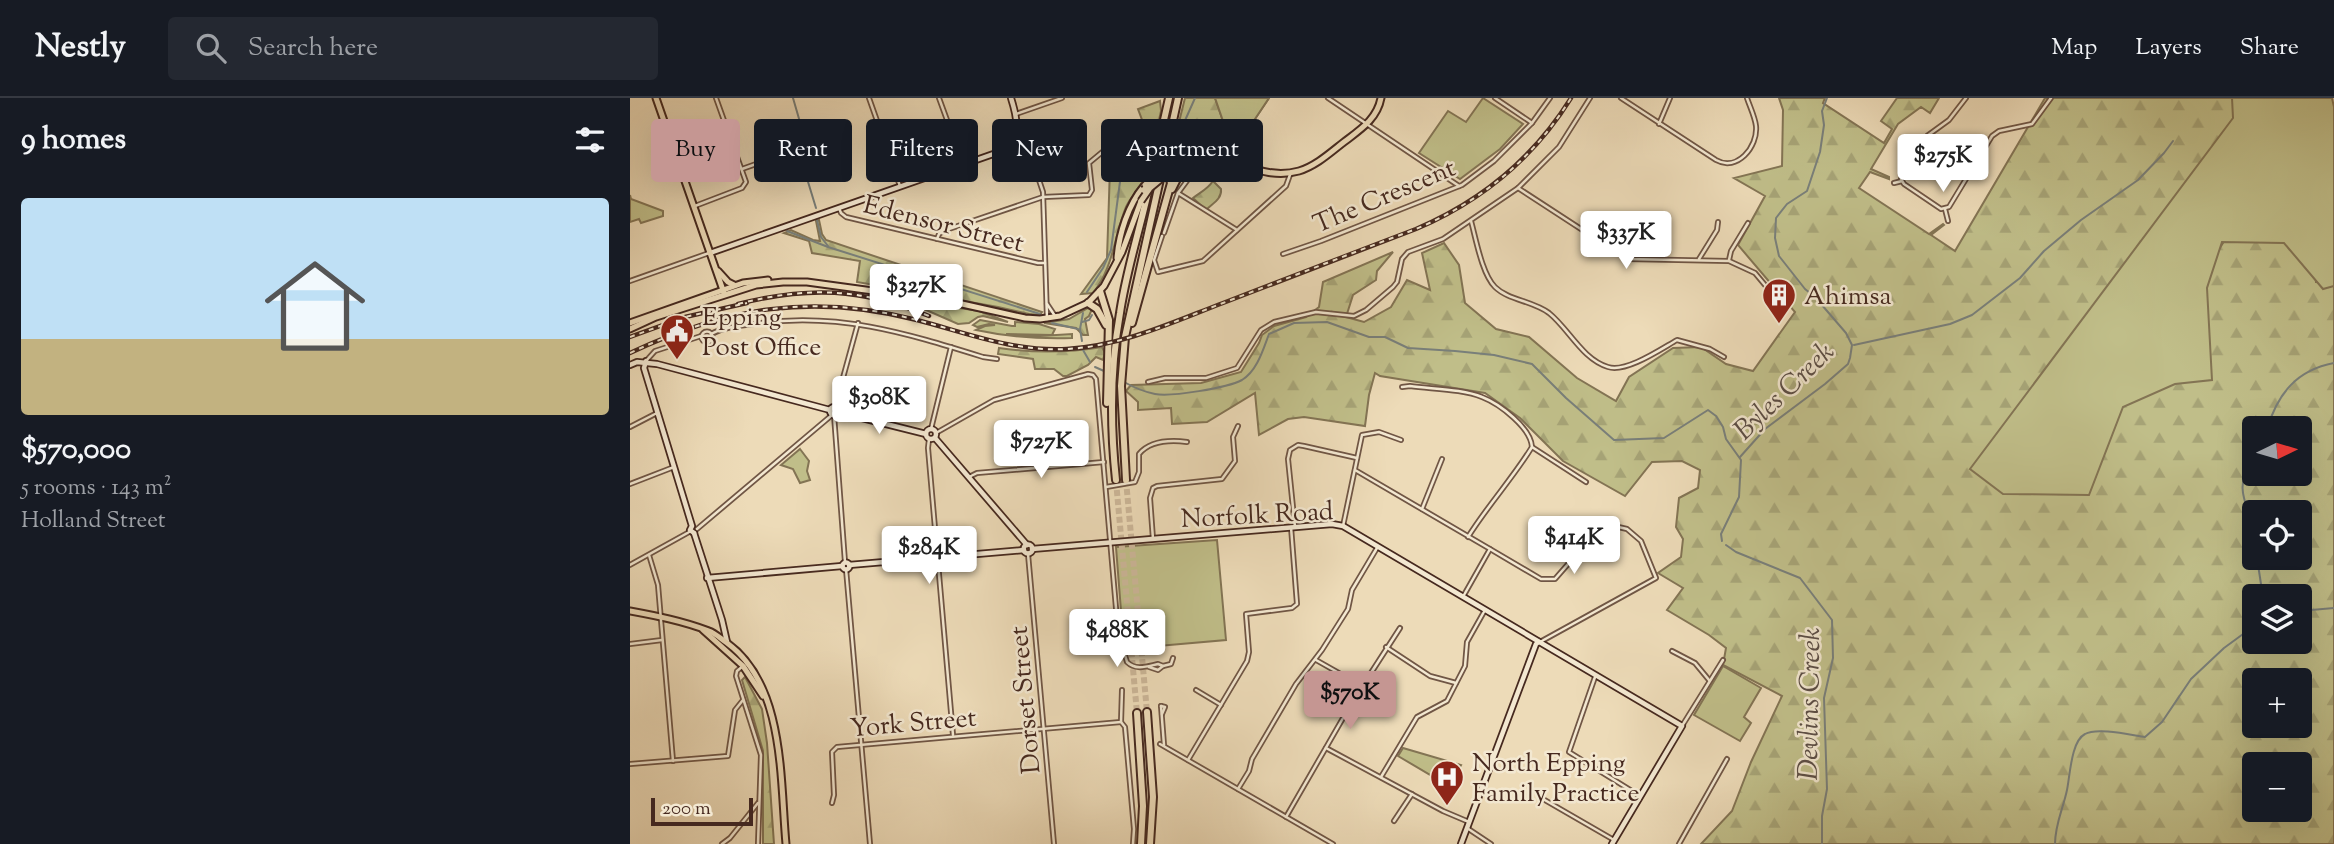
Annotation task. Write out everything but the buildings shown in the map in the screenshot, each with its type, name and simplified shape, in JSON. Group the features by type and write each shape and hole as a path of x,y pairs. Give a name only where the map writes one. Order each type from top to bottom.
{"highway":[{"path":"1111,363 1122,299 1169,98"},
{"path":"1126,480 1121,386 1125,337 1178,98"},
{"path":"1142,189 1151,182"},
{"path":"1125,337 1132,325 1171,182"},
{"path":"1160,224 1175,182"},
{"path":"1100,291 1109,320 1111,363 1108,422 1116,480"},
{"path":"1088,303 1094,305 1103,317 1110,337"},
{"path":"1147,712 1153,797 1150,844"},
{"path":"1137,713 1143,786 1141,844"}],"main road":[{"path":"656,98 724,293"},
{"path":"1263,170 1291,172 1318,161 1367,124 1376,114 1381,98"},
{"path":"630,323 695,300 764,284 791,282 895,293 1025,318 1056,317 1073,312 1088,303 1100,291 1110,277 1141,201 1156,182"},
{"path":"1117,261 1128,213 1142,189"},
{"path":"716,269 728,282 739,284 770,279 808,279 895,293"},
{"path":"695,300 715,288 718,279 716,269"},
{"path":"630,328 724,293 739,284"},
{"path":"630,611 660,616 703,629 720,641 743,666 762,694 771,722 784,844"},
{"path":"720,641 730,645 755,674 771,709 777,748 784,844"}],"street":[{"path":"694,206 744,187 746,180 717,98"},
{"path":"869,98 900,187"},
{"path":"939,98 947,119"},
{"path":"1011,98 1016,119"},
{"path":"1016,114 1062,98"},
{"path":"1328,98 1459,186"},
{"path":"1495,98 1532,122"},
{"name":"The Crescent","path":"1283,254 1459,186 1494,161 1532,122 1550,98"},
{"path":"1148,382 1165,378 1206,378 1237,368 1261,330 1274,321 1316,312 1353,316 1366,310 1393,288 1402,259 1408,252 1443,239 1518,188 1559,146 1590,98"},
{"path":"1621,98 1726,164 1735,163 1745,154 1756,131 1746,98"},
{"path":"1659,124 1670,98"},
{"path":"1902,181 1927,136 1950,120 1966,98"},
{"path":"1894,183 1902,181 1941,209 1949,207 1992,136 1998,131 2032,124 2051,98"},
{"path":"937,239 943,231 1043,197 1090,194 1089,163 1101,153"},
{"path":"742,169 754,165"},
{"path":"1186,182 1178,193 1154,260 1158,272 1203,261 1286,186 1291,172"},
{"path":"630,281 914,182"},
{"path":"1039,182 1043,197 1047,319"},
{"path":"1518,188 1627,259 1729,261 1755,273 1765,285"},
{"path":"1178,193 1237,230"},
{"name":"Edensor Street","path":"839,208 846,217 1045,263"},
{"path":"1945,209 1948,221"},
{"path":"1471,221 1482,263 1495,287 1549,313 1586,354 1608,367 1622,368 1677,340 1710,349 1724,357"},
{"path":"1699,260 1717,230 1718,222"},
{"path":"1729,261 1731,251 1748,223"},
{"path":"1046,301 1051,313 1056,317"},
{"path":"712,334 722,329 780,321 858,323 894,330 997,359"},
{"path":"858,323 834,412 870,844"},
{"path":"712,334 706,331 701,336 655,351 646,361 644,368 718,612 722,630 720,641"},
{"path":"701,336 703,341 707,342 712,339 712,334"},
{"path":"951,347 928,448 953,736"},
{"path":"630,365 646,361 834,412 931,434 970,477 1028,550"},
{"path":"931,434 994,400 1088,374 1093,375 1096,379 1118,631 1127,662 1131,666 1171,664"},
{"path":"1402,387 1485,398 1524,428 1530,437 1532,447 1510,481 1483,512 1468,537"},
{"path":"630,565 693,530 834,412"},
{"path":"630,425 657,413"},
{"path":"826,421 832,427 835,443"},
{"path":"1153,539 1150,498 1153,488 1222,479 1235,461 1233,437 1238,426"},
{"path":"1343,526 1362,435 1380,432 1401,440"},
{"path":"1106,487 1135,482 1139,472 1139,454 1144,448 1153,443 1187,442"},
{"path":"1188,760 1248,657 1247,613 1292,608 1297,604 1288,459 1290,450 1298,445 1357,458"},
{"path":"1532,447 1586,482"},
{"path":"1422,509 1442,459"},
{"path":"970,477 977,473 1104,462"},
{"path":"630,484 674,467"},
{"path":"1355,470 1541,579 1553,580 1604,531 1619,526 1641,541 1656,576 1536,643 1461,844"},
{"name":"Norfolk Road","path":"707,578 1332,524 1343,526 1682,726"},
{"path":"1238,789 1249,771 1252,759 1296,684 1348,609 1352,590 1377,547"},
{"path":"1463,597 1490,549"},
{"name":"Dorset Street","path":"1028,550 1054,844"},
{"path":"649,555 658,585 673,761"},
{"path":"1381,777 1415,720 1444,704 1465,664 1466,642 1485,610"},
{"path":"718,612 730,645"},
{"path":"1349,688 1369,676 1400,628"},
{"path":"630,644 662,640"},
{"path":"1386,648 1430,676 1456,682"},
{"path":"1672,651 1695,663 1709,680"},
{"path":"1173,658 1171,664 1174,670"},
{"path":"1286,817 1353,702 1354,695 1339,673 1315,660"},
{"path":"1538,793 1543,799 1613,842 1723,660"},
{"path":"743,666 736,675 761,755 758,844"},
{"path":"1596,675 1569,752 1640,796"},
{"path":"1122,690 1121,722 1125,727 1133,844"},
{"path":"1196,690 1221,705"},
{"path":"630,764 728,756 735,710 739,702 744,700"},
{"path":"1162,714 1162,745 1333,844"},
{"name":"York Street","path":"832,803 834,749 862,744 1121,722"},
{"path":"1326,748 1443,811 1469,822"},
{"path":"1679,844 1727,759"},
{"path":"1394,821 1412,794"},
{"path":"722,844 758,803"},
{"path":"1467,828 1491,844"},
{"path":"1321,844 1324,838"}],"green space":[{"path":"1185,98 1215,98 1222,119 1180,119"},
{"path":"1215,98 1269,98 1255,119 1222,119"},
{"path":"1269,98 1255,119 1227,119"},
{"path":"1483,98 1523,124 1500,149 1460,179 1419,153 1448,111 1466,122"},
{"path":"1779,98 1825,98 1823,103 1884,143 1892,129 1881,121 1897,98 1939,98 1930,113 1921,107 1898,124 1871,169 1889,179 1870,172 1859,188 1929,234 1943,224 1931,235 1955,251 2045,98 2242,98 2197,301 2218,251 2241,214 2312,244 2316,282 2334,283 2334,844 1701,844 1732,811 1751,762 1782,696 1723,665 1726,648 1667,610 1683,588 1658,573 1681,557 1683,539 1676,527 1679,498 1698,488 1700,470 1682,461 1652,462 1625,496 1563,461 1520,418 1485,393 1375,373 1365,426 1304,417 1288,419 1259,435 1255,393 1207,422 1172,424 1171,408 1138,410 1138,402 1126,391 1131,385 1201,383 1241,372 1262,335 1274,326 1306,317 1319,307 1323,282 1393,252 1377,271 1376,280 1353,295 1346,317 1364,322 1391,307 1407,280 1430,290 1422,253 1444,243 1459,265 1465,303 1496,329 1529,337 1577,378 1616,401 1629,377 1673,348 1701,347 1726,364 1753,371 1795,312 1738,245 1765,196 1734,178 1782,166 1783,110"},
{"path":"2232,98 2332,98 2334,286 2323,289 2284,243 2222,242 2207,288 2212,380 2175,384 2123,407 2089,495 2003,494 1970,469 2233,118"},
{"path":"1160,101 1159,119 1142,119 1138,109"},
{"path":"1110,182 1144,182 1126,207 1110,262 1100,283 1093,293 1081,294 1107,258"},
{"path":"1214,182 1221,192 1206,210 1193,198"},
{"path":"630,195 631,199 663,211 663,216 641,223 639,219 630,222"},
{"path":"819,220 826,240 1042,312 1040,315 1029,314 857,282 860,261 812,253 809,241 784,233 791,230 820,241 816,221"},
{"path":"901,299 979,311 1008,322 983,316 969,323 958,324"},
{"path":"1088,308 1092,309 1085,319 1088,335 1083,335 1076,328 1044,323 1069,319"},
{"path":"980,320 1012,326 1015,326 1015,322 1039,324 1055,329 1052,335 1006,334 1040,336 1072,334 1072,338 1024,337 976,330 995,325 973,325"},
{"path":"1102,347 1105,353 1103,360 1096,357 1088,365 1067,376 1054,369 1035,369 1033,359 998,354 999,348 1050,352"},
{"path":"800,449 809,461 807,471 810,480 800,483 793,469 781,465"},
{"path":"1217,540 1226,640 1124,649 1116,547"},
{"path":"1723,666 1761,688 1744,717 1751,723 1740,741 1694,715"},
{"path":"745,677 762,709 774,844 763,844 763,751 742,680"},
{"path":"1403,748 1461,765 1449,786 1398,756"}],"waterway":[{"path":"793,98 799,119"},
{"name":"Devlins Creek","path":"1186,119 1195,98"},
{"name":"Byles Creek","path":"1740,457 1765,429 1825,384 1848,364 1850,358 1852,345 1846,333 1779,256 1775,238 1776,218 1787,204 1807,191 1820,152 1824,125 1822,111 1827,98"},
{"path":"1854,345 1950,324 1972,315 2020,278 2044,251 2081,220 2138,180 2173,141"},
{"path":"808,182 816,208"},
{"name":"Devlins Creek","path":"1087,292 1111,250 1120,182"},
{"path":"817,220 821,237 828,246"},
{"path":"787,231 828,247 1040,314"},
{"name":"Devlins Creek","path":"1082,341 1080,329 1083,313"},
{"path":"1082,322 1089,320 1092,315"},
{"name":"Devlins Creek","path":"1124,382 1147,392 1163,395 1235,383 1252,371 1269,334 1294,323 1327,322 1369,337 1385,337 1408,348 1494,355 1532,364 1614,440 1664,438 1708,410 1716,416 1726,439 1741,460 1739,497 1721,534 1722,541"},
{"path":"1052,323 1078,329"},
{"name":"Devlins Creek","path":"1083,350 1090,362"},
{"path":"2272,416 2283,394 2299,377 2334,363"},
{"name":"Devlins Creek","path":"1095,367 1104,371"},
{"path":"2243,486 2244,500"},
{"name":"Devlins Creek","path":"1726,545 1736,552 1800,578 1832,620 1833,658 1824,698 1827,789 1822,816 1822,844"},
{"path":"2259,570 2261,584"},
{"path":"2312,610 2334,608"},
{"path":"2055,844 2072,759 2080,738 2097,731 2145,737 2162,722 2191,679 2242,635"}],"tunnel":[{"path":"1126,480 1147,712"},
{"path":"1116,481 1137,713"}],"railway":[{"path":"630,353 666,337 736,315 806,306 879,312 1028,348 1087,347 1127,338 1440,218 1484,191 1523,159 1571,98"},
{"path":"738,304 788,294 835,293 880,300 929,316"},
{"path":"630,337 685,317 747,303"}],"place":[{"name":"Ahimsa","path":"1779,325"},
{"name":"Epping Post Office","path":"677,361"},
{"name":"North Epping Family Practice","path":"1447,807"}]}
